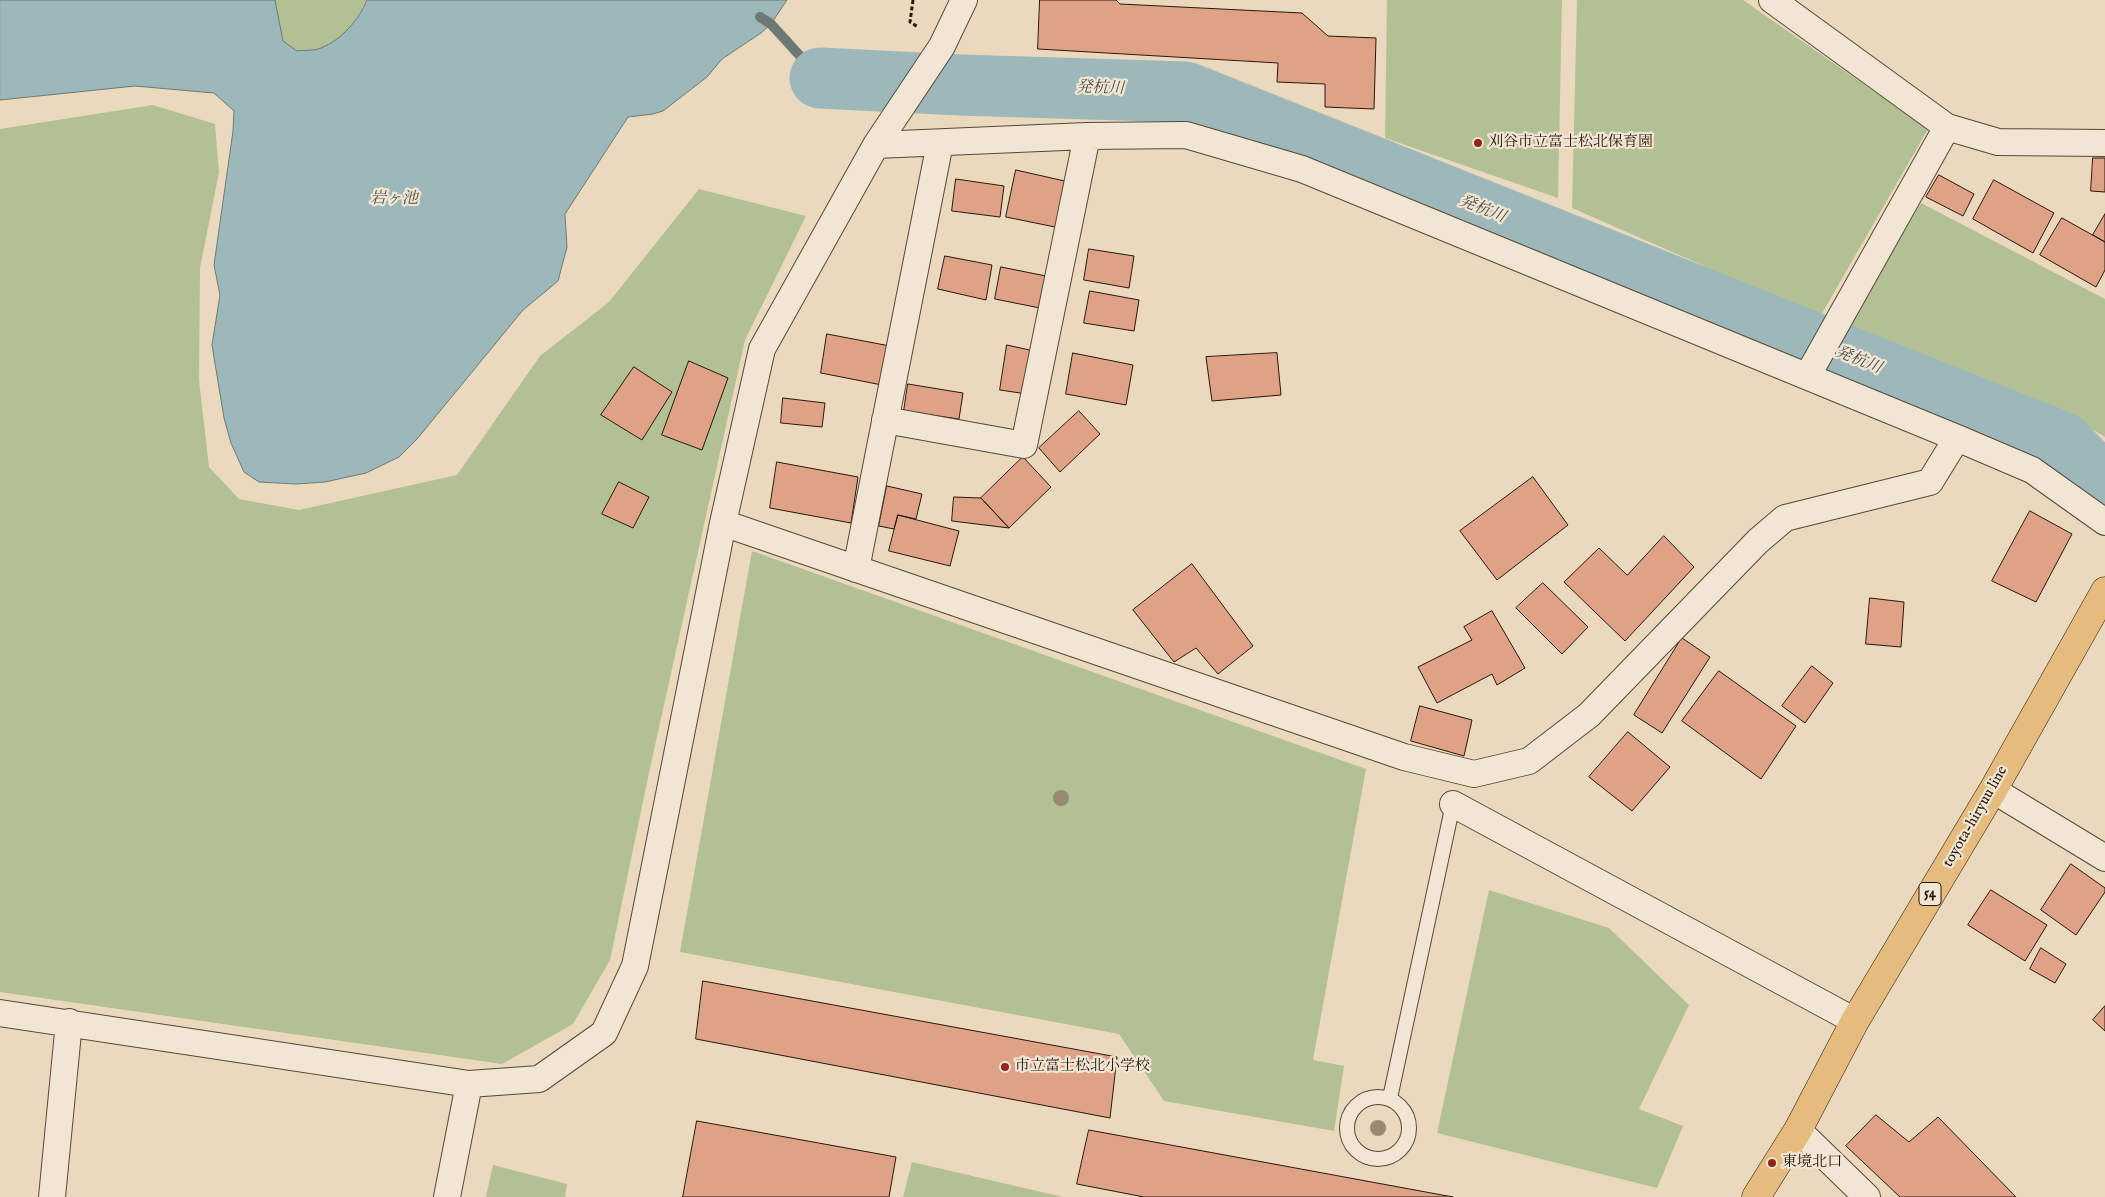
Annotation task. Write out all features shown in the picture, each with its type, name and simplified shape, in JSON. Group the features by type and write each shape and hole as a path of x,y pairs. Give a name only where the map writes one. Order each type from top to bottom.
{"main road":[{"name":"toyota-hiryuu line","path":"1756,1197 1798,1130 1855,1021 1993,790 2105,591"}],"street":[{"path":"0,1013 469,1084 540,1079 604,1033 635,966 724,523 762,349 876,145 942,46 964,0"},
{"path":"1772,0 1947,127 1998,142 2105,142"},
{"path":"1808,376 1947,127"},
{"path":"876,145 1087,136 1186,135 1302,169 1808,376 2032,470 2105,522"},
{"path":"885,420 1024,445 1087,136"},
{"path":"856,569 940,143"},
{"path":"724,523 1404,757 1474,774 1529,761 1589,715 1758,541 1785,518 1930,482 1958,438"},
{"path":"1993,790 2105,858"},
{"path":"1453,804 1855,1021"},
{"path":"52,1197 69,1022"},
{"path":"447,1197 469,1084"},
{"path":"1798,1130 1867,1197"}],"lane":[{"path":"1390,1098 1453,804"},
{"path":"1380,1096 1390,1098 1399,1104 1405,1112 1408,1128 1405,1143 1399,1151 1390,1157 1368,1158 1359,1154 1347,1137 1346,1127 1352,1108 1369,1097 1380,1096"}],"green space":[{"path":"275,0 367,0 354,22 336,40 318,49 297,51 283,42"},
{"path":"1387,0 1562,0 1558,198 1385,138"},
{"path":"1577,0 1743,0 1928,129 1820,317 1572,208"},
{"path":"153,105 215,124 219,172 200,268 199,380 209,467 239,499 299,510 457,475 540,356 609,302 699,189 806,216 745,340 650,768 610,960 573,1024 502,1064 0,992 0,129"},
{"path":"1921,203 2105,299 2105,437 2076,420 1846,330"},
{"path":"752,551 1366,769 1313,1060 1344,1066 1334,1131 1164,1101 1119,1034 680,952"},
{"path":"1489,890 1609,928 1689,1005 1639,1109 1683,1126 1657,1188 1437,1133"},
{"path":"912,1162 1063,1197 903,1197"},
{"path":"493,1165 567,1184 565,1197 486,1197"}],"water":[{"name":"岩ヶ池","path":"0,0 275,0 283,41 297,51 318,49 336,40 354,22 367,0 787,0 771,24 761,33 722,59 707,77 663,111 628,117 565,214 567,247 558,281 523,310 417,439 399,457 366,473 325,482 296,484 259,482 244,472 231,443 224,418 212,345 220,295 214,265 233,131 234,111 214,93 135,86 0,100"}],"building":[{"path":"1040,0 1116,0 1120,4 1302,13 1328,36 1376,38 1374,109 1325,107 1325,84 1277,82 1278,63 1038,49"},
{"path":"2093,158 2105,158 2105,192 2091,191"},
{"path":"1016,170 1069,182 1060,228 1006,217"},
{"path":"1939,175 1974,194 1963,216 1926,197"},
{"path":"956,179 1004,186 1000,217 952,211"},
{"path":"1994,180 2054,213 2033,253 1973,219"},
{"path":"2105,214 2105,242 2093,235"},
{"path":"2062,218 2105,242 2105,270 2096,287 2040,255"},
{"path":"1089,249 1134,256 1129,288 1084,280"},
{"path":"945,256 992,265 986,300 938,289"},
{"path":"1001,267 1051,277 1045,309 995,299"},
{"path":"1090,291 1139,300 1134,331 1084,323"},
{"path":"827,334 890,346 882,385 821,373"},
{"path":"1007,345 1034,351 1027,394 1000,390"},
{"path":"1073,353 1133,365 1126,405 1066,394"},
{"path":"1277,353 1281,395 1212,401 1206,357"},
{"path":"689,361 728,378 702,450 662,435"},
{"path":"634,367 672,392 642,440 601,415"},
{"path":"908,384 963,393 959,419 904,411"},
{"path":"783,398 825,403 822,427 781,423"},
{"path":"1079,411 1100,434 1060,472 1039,448"},
{"path":"1023,457 1051,487 1009,528 981,498"},
{"path":"777,462 858,477 851,523 770,508"},
{"path":"1533,477 1568,525 1497,580 1460,531"},
{"path":"619,482 649,497 633,528 602,514"},
{"path":"887,486 922,494 916,519 898,515 894,529 879,526"},
{"path":"954,497 981,498 1009,528 952,521"},
{"path":"2030,511 2072,534 2036,602 1992,581"},
{"path":"898,515 959,531 950,566 889,551"},
{"path":"1664,536 1694,567 1625,641 1564,582 1599,548 1627,575"},
{"path":"1192,564 1253,646 1218,674 1196,648 1174,662 1133,610"},
{"path":"1543,583 1588,627 1562,654 1516,608"},
{"path":"1870,598 1904,602 1901,647 1866,644"},
{"path":"1492,611 1525,668 1497,685 1492,674 1437,703 1418,667 1472,640 1464,627"},
{"path":"1682,638 1710,657 1662,733 1634,715"},
{"path":"1812,666 1833,683 1805,723 1782,706"},
{"path":"1719,671 1796,726 1761,779 1682,721"},
{"path":"1420,706 1472,720 1464,756 1411,741"},
{"path":"1628,732 1670,767 1632,811 1589,777"},
{"path":"2071,864 2105,888 2105,892 2076,935 2041,910"},
{"path":"1991,890 2047,925 2025,961 1968,925"},
{"path":"2041,948 2066,964 2055,983 2030,969"},
{"path":"703,981 1117,1057 1110,1118 696,1039"},
{"path":"2105,1006 2105,1031 2093,1020"},
{"path":"1876,1115 1909,1142 1938,1117 2016,1197 1900,1197 1846,1146"},
{"path":"697,1121 896,1157 889,1197 683,1197"},
{"path":"1089,1130 1453,1197 1144,1197 1077,1184"}],"waterway":[{"path":"760,17 771,24 820,78"},
{"name":"発杭川","path":"820,78 960,85 1186,92 2062,442 2105,486"}],"place":[{"name":"刈谷市立富士松北保育園","path":"1478,143"},
{"name":"市立富士松北小学校","path":"1005,1067"},
{"name":"東境北口","path":"1772,1163"}]}
